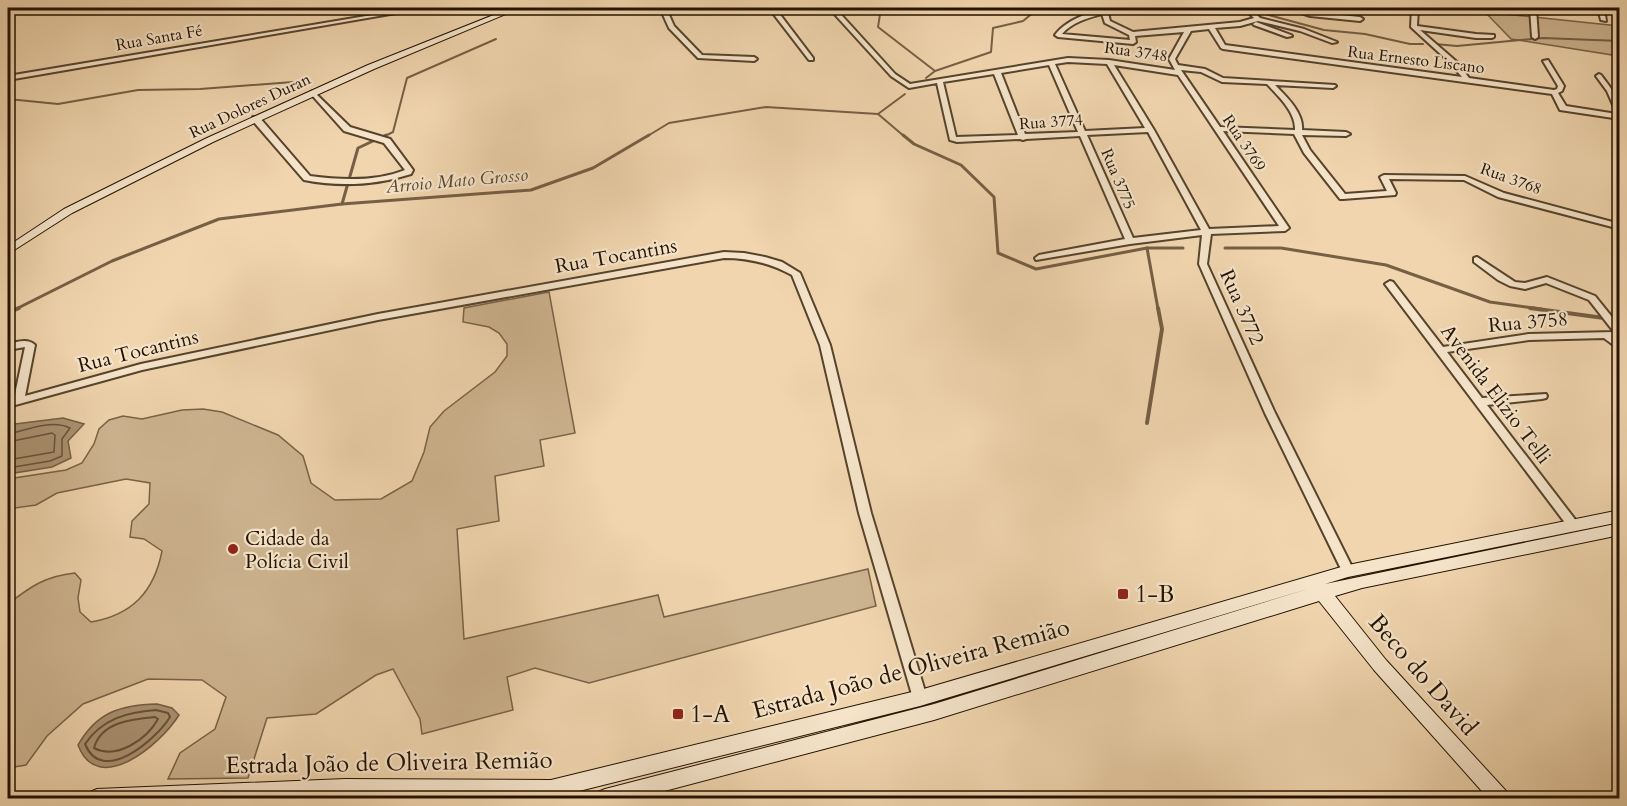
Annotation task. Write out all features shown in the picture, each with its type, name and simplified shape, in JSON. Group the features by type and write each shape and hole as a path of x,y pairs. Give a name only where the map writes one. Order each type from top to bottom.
{"main road":[{"path":"8,11 13,8"},
{"name":"Rua Dolores Duran","path":"8,251 68,212 210,140 371,67 516,8"},
{"name":"Estrada João de Oliveira Remião","path":"606,798 934,712 1317,586 1348,571 1620,516"},
{"name":"Estrada João de Oliveira Remião","path":"97,798 345,788 551,789 921,698 1317,586 1362,582 1620,529"},
{"name":"Beco do David","path":"1317,586 1380,665 1500,798"}],"street":[{"name":"Rua Santa Fé","path":"8,78 422,8"},
{"path":"663,8 671,27 700,57 754,59"},
{"path":"771,8 811,59"},
{"name":"Rua 3748","path":"832,8 904,84 914,86 1088,59 1178,70 1203,70 1222,80 1333,86"},
{"path":"1125,8 1081,19 1057,34 1133,42 1132,34"},
{"path":"1247,8 1254,20 1289,36"},
{"path":"1290,8 1300,12 1360,19"},
{"path":"1346,8 1360,19"},
{"path":"1300,12 1368,8"},
{"path":"1415,8 1414,27 1423,37 1459,65 1467,80"},
{"path":"1533,8 1535,37"},
{"path":"1600,8 1604,20"},
{"path":"1105,12 1107,22 1132,34 1188,30 1254,20 1302,30 1334,42"},
{"path":"1357,30 1360,19"},
{"name":"Rua Ernesto Liscano","path":"1211,27 1223,47 1385,71 1554,92"},
{"path":"1414,27 1476,36 1492,36"},
{"path":"1178,70 1172,59 1188,30"},
{"path":"1546,61 1561,86 1560,90 1554,92 1563,108 1620,115 1610,91 1599,76"},
{"path":"1039,258 1130,241 1206,232 1150,130 1109,62"},
{"name":"Rua 3775","path":"1051,63 1130,241"},
{"name":"Rua 3769","path":"1178,70 1285,228 1206,232"},
{"path":"997,72 1023,138"},
{"name":"Rua 3774","path":"940,82 954,139 1023,138 1150,130"},
{"path":"1269,83 1288,103 1299,124 1299,130"},
{"path":"256,119 307,178 332,181 373,179 408,172 409,170 387,141 347,129 313,93"},
{"path":"1218,129 1299,130 1346,134"},
{"name":"Rua 3768","path":"1299,130 1298,135 1307,151 1343,197 1392,193 1384,177 1465,178 1502,195 1620,227"},
{"name":"Rua 3772","path":"1206,232 1209,242 1203,255 1203,264 1270,413 1348,571"},
{"name":"Rua Tocantins","path":"8,404 141,367 378,317 724,255 744,255 766,259 796,273 825,345 865,513 921,698"},
{"path":"1477,260 1500,278 1514,284 1525,286 1547,280 1592,298 1620,334"},
{"name":"Avenida Elizio Telli","path":"1390,284 1573,525"},
{"name":"Rua 3758","path":"1441,350 1529,337 1620,334"},
{"path":"1606,335 1620,347"},
{"path":"8,347 24,343 30,345 19,401"},
{"path":"1479,402 1542,396"}],"shaded area":[{"path":"1485,12 1619,26 1619,56 1511,39"},
{"name":"Cidade da Polícia Civil","path":"549,292 575,433 540,440 544,466 495,476 499,521 457,529 464,639 658,595 664,617 868,569 876,606 589,683 535,668 507,677 513,710 422,734 420,719 393,669 376,675 316,714 267,718 248,778 168,779 180,753 215,729 226,697 202,680 148,679 83,704 47,736 26,765 8,768 8,604 38,583 64,574 75,573 81,580 78,598 80,612 91,622 105,619 129,607 147,590 162,551 144,539 130,537 132,521 149,504 150,483 126,479 57,493 36,505 8,509 8,479 66,470 82,463 94,444 99,429 109,420 123,416 142,419 182,410 203,409 222,412 278,435 303,456 311,483 335,500 381,499 412,481 424,452 430,427 444,411 495,372 507,356 507,344 499,333 489,327 463,322 464,308"}],"water":[{"path":"63,418 84,424 68,441 71,458 52,467 8,474 8,429 15,424"},
{"path":"157,704 172,708 179,715 170,727 144,751 129,761 114,766 100,767 87,760 78,745 93,725 121,709"}],"waterway":[{"path":"881,8 878,27 935,71"},
{"name":"Arroio Mato Grosso","path":"935,71 991,52 993,28 1023,21 1039,8"},
{"name":"Arroio Mato Grosso","path":"1196,8 1204,11 1241,11"},
{"name":"Arroio Mato Grosso","path":"1254,11 1324,30 1365,34 1410,44 1423,44"},
{"name":"Arroio Mato Grosso","path":"1435,44 1457,46 1543,38 1620,41"},
{"path":"383,137 393,132 407,78 496,39"},
{"name":"Arroio Mato Grosso","path":"926,78 935,71"},
{"path":"8,99 58,104 138,90 200,89 293,82"},
{"name":"Arroio Mato Grosso","path":"878,114 905,94"},
{"name":"Arroio Mato Grosso","path":"646,137 669,123 766,107 878,114"},
{"path":"878,114 905,137"},
{"path":"342,204 358,148 386,135"},
{"name":"Arroio Mato Grosso","path":"342,204 531,190 593,168 649,135"},
{"path":"903,135 914,144 961,165 994,197 998,253 1036,269 1147,248"},
{"name":"Arroio Mato Grosso","path":"16,309 112,261 219,219 342,204"},
{"path":"1147,248 1183,248"},
{"path":"1147,248 1158,309"},
{"path":"1225,248 1281,248 1386,265 1490,302 1541,309"},
{"name":"Arroio Mato Grosso","path":"8,313 19,308"},
{"path":"1147,423 1162,329 1158,308"},
{"path":"1530,308 1604,318 1620,317"}],"place":[{"name":"Cidade da Polícia Civil","path":"233,549"},
{"name":"1-B","path":"1123,594"},
{"name":"1-A","path":"678,714"}]}
